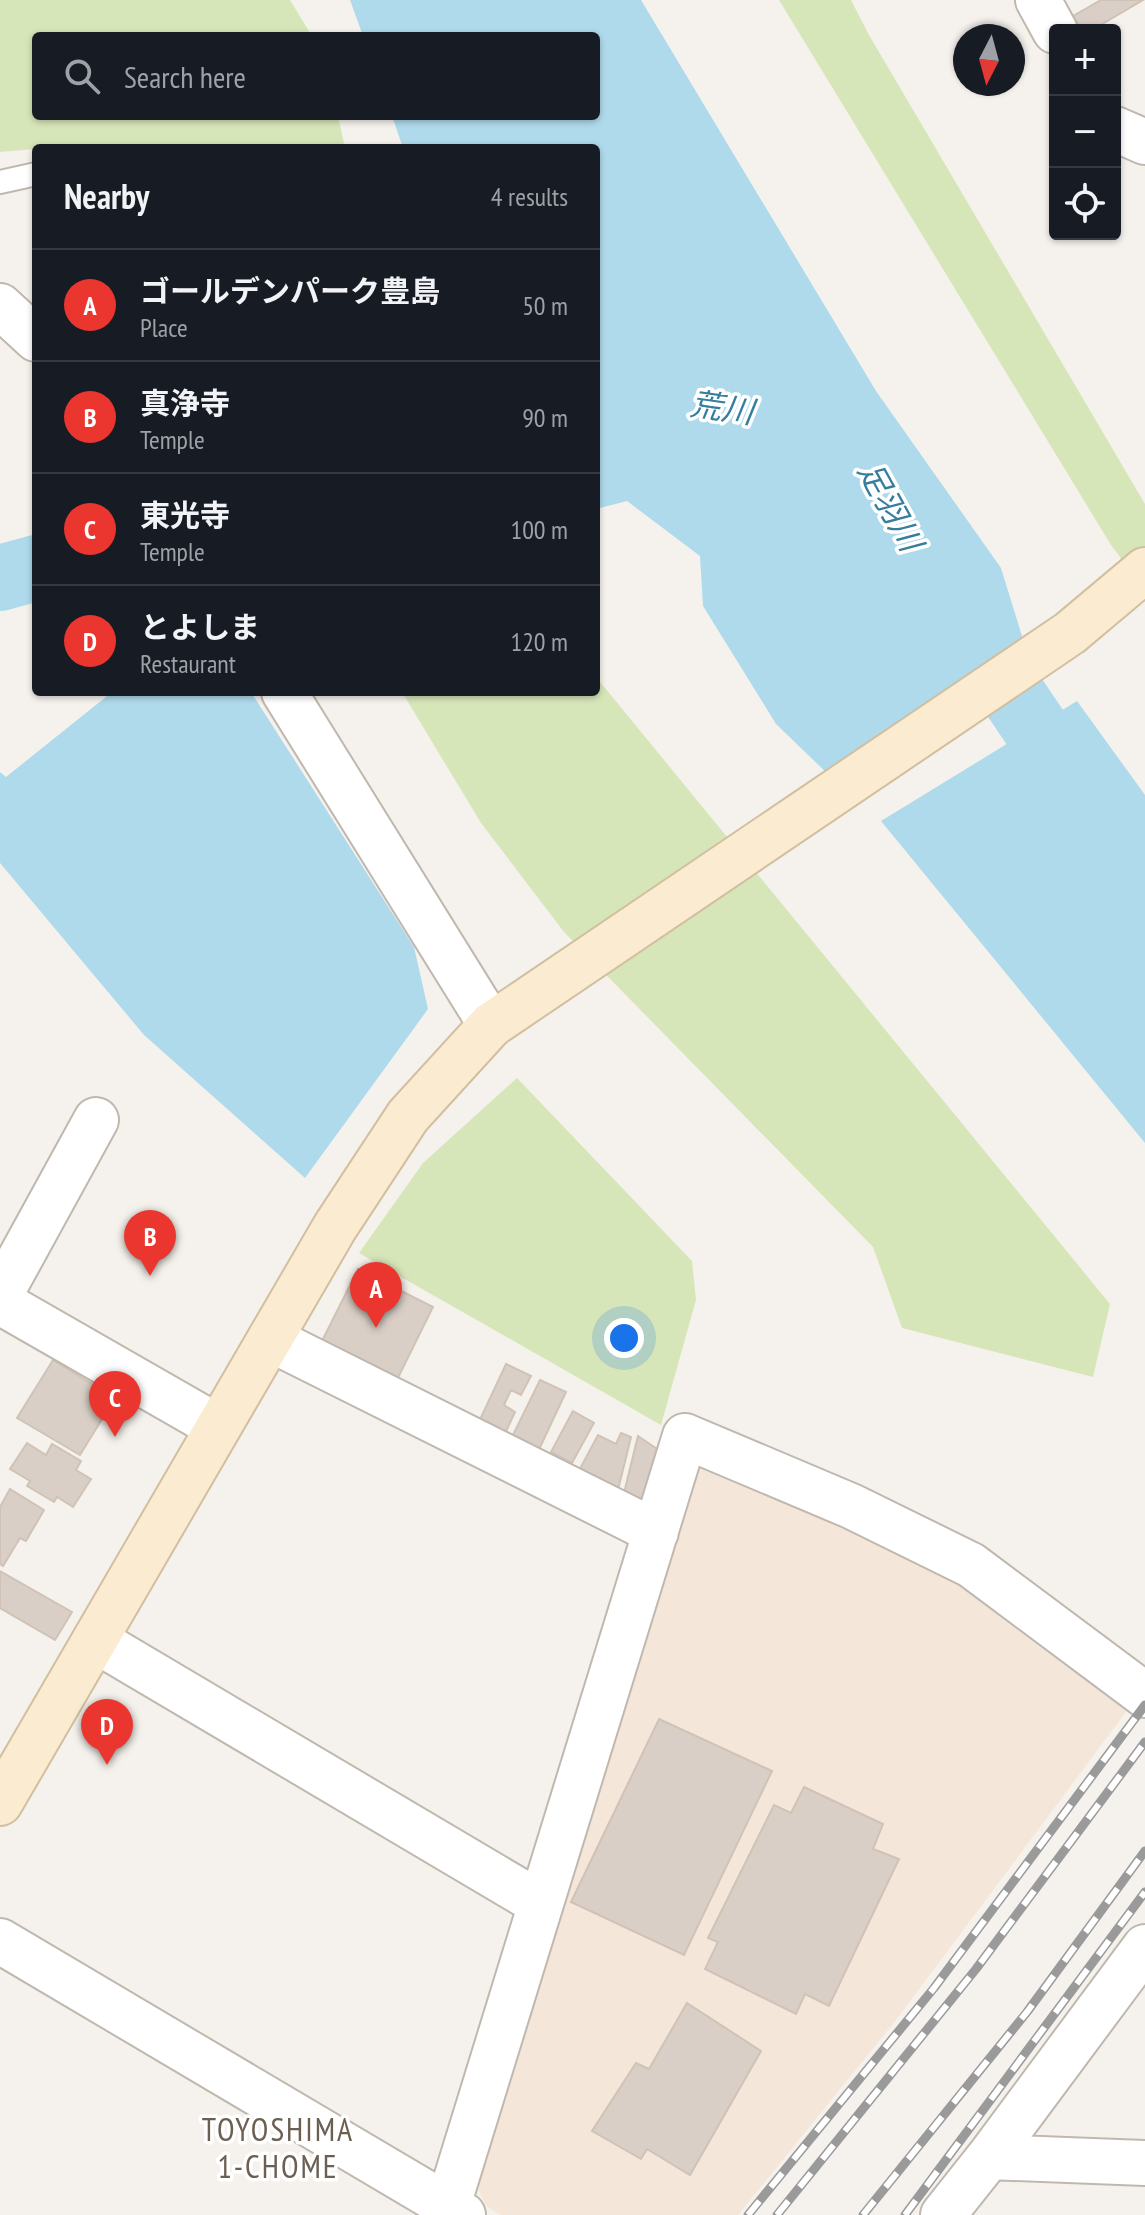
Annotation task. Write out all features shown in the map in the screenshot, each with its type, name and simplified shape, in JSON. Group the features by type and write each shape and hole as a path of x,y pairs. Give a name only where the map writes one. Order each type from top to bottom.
{"street":[{"path":"1038,0 1051,24"},
{"path":"1121,132 1145,142"},
{"path":"0,306 32,335"},
{"path":"0,1803 335,1227 408,1116 491,1025 1070,633 1145,570"},
{"path":"286,696 491,1025"},
{"path":"0,1295 96,1120"},
{"path":"0,1302 218,1427"},
{"path":"270,1339 656,1532"},
{"path":"0,1941 452,2212 541,1904 685,1436 851,1506 971,1565 1145,1695"},
{"path":"95,1640 541,1904"},
{"path":"943,2215 1145,1947"},
{"path":"989,2157 1145,2163"}],"lane":[{"path":"0,182 32,175"}],"shaded area":[{"path":"699,1461 965,1576 1135,1700 896,2020 738,2215 501,2215 486,2206 476,2184"}],"green space":[{"path":"0,0 290,0 310,32 32,32 32,120 339,120 344,144 32,144 32,149 0,152"},
{"path":"779,0 851,0 1145,504 1145,590 1111,545"},
{"path":"600,682 1110,1304 1093,1377 902,1328 873,1247 564,932 481,823 404,696 600,696"},
{"path":"517,1078 692,1261 696,1300 661,1425 359,1253 423,1163"}],"water":[{"path":"350,0 641,0 876,391 1001,568 1026,649 832,778 776,724 703,606 700,556 627,501 600,508 600,144 402,144 393,120 600,120 600,32 362,32"},
{"path":"107,696 254,696 414,947 428,1009 305,1178 144,1035 0,863 0,772 6,777"},
{"path":"1077,701 1145,795 1145,1143 881,821"}],"building":[{"path":"1101,0 1143,0 1102,24 1078,24 1073,16"},
{"path":"358,1269 433,1307 393,1388 318,1349"},
{"path":"53,1360 115,1398 80,1455 17,1418"},
{"path":"506,1364 531,1376 521,1395 511,1390 504,1405 515,1412 502,1440 476,1428"},
{"path":"540,1380 566,1392 536,1456 509,1443"},
{"path":"573,1411 594,1423 572,1463 551,1452"},
{"path":"621,1433 631,1437 616,1498 575,1478 598,1435 616,1444"},
{"path":"638,1436 657,1449 642,1506 622,1501"},
{"path":"27,1443 46,1455 52,1444 81,1461 76,1470 91,1479 73,1507 57,1497 54,1502 27,1486 30,1481 10,1469"},
{"path":"10,1489 44,1510 26,1541 20,1538 3,1566 0,1564 0,1507"},
{"path":"0,1571 72,1612 55,1640 0,1608"},
{"path":"659,1719 772,1771 684,1955 571,1902"},
{"path":"804,1787 883,1824 873,1849 899,1859 829,2006 805,1994 796,2014 705,1969 718,1942 708,1938 774,1805 791,1813"},
{"path":"687,2003 761,2051 690,2175 647,2149 641,2159 592,2131 636,2063 649,2069"}],"waterway":[{"name":"荒川","path":"0,578 32,569"},
{"name":"足羽川","path":"965,624 1145,890"}],"railway":[{"path":"748,2215 934,1988 1145,1705"},
{"path":"777,2215 976,1969 1145,1742"},
{"path":"863,2215 1027,2012 1145,1851"},
{"path":"905,2215 1145,1892"}],"place":[{"name":"真浄寺","path":"150,1276"},
{"name":"ゴールデンパーク豊島","path":"376,1328"},
{"name":"東光寺","path":"115,1437"},
{"name":"とよしま","path":"107,1765"}],"district":[{"name":"TOYOSHIMA 1-CHOME","path":"278,2148"}]}
